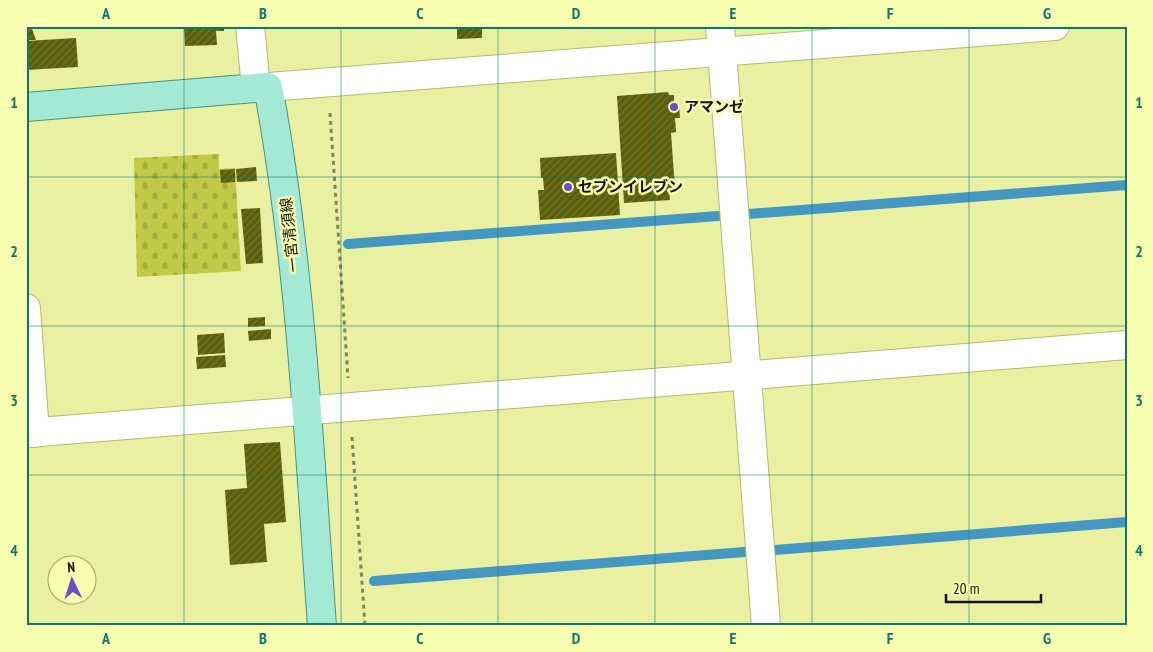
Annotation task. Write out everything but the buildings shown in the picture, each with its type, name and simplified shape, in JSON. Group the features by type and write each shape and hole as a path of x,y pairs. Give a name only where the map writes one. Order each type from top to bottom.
{"main road":[{"path":"26,107 262,88"},
{"name":"一宮清須線","path":"262,88 279,145 291,229 322,626"}],"street":[{"path":"250,26 262,88 721,39 1055,26"},
{"path":"721,39 766,626"},
{"path":"26,308 31,433 1127,346"}],"path":[{"path":"330,112 365,626"}],"green space":[{"path":"219,154 219,169 235,168 241,271 137,277 134,158"}],"waterway":[{"path":"749,214 1127,185"},
{"path":"348,244 718,216"},
{"path":"775,550 1127,522"},
{"path":"374,581 745,552"}],"place":[{"name":"アマンゼ","path":"674,107"},
{"name":"セブンイレブン","path":"568,187"}]}
